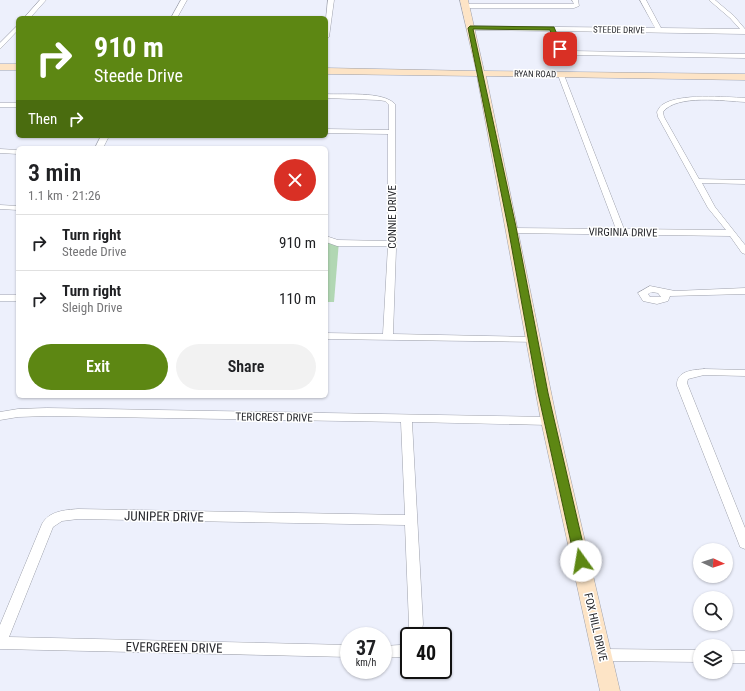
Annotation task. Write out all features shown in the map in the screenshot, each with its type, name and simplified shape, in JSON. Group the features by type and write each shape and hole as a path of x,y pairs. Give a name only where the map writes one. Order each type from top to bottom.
{"street":[{"path":"29,16 43,0"},
{"path":"175,16 184,0"},
{"path":"328,22 331,0"},
{"path":"465,3 571,6 577,5 575,0"},
{"path":"643,0 659,30"},
{"path":"712,0 745,31"},
{"name":"FOX HILL DRIVE","path":"465,3 513,231 549,421 610,691"},
{"name":"STEEDE DRIVE","path":"470,28 745,31"},
{"path":"552,28 560,49 571,53 745,56"},
{"path":"0,47 16,30"},
{"path":"0,67 16,67"},
{"name":"RYAN ROAD","path":"328,72 745,77"},
{"path":"561,75 621,232"},
{"name":"CONNIE DRIVE","path":"328,96 373,97 387,100 392,104 392,244 388,336"},
{"path":"745,100 680,100 662,106 660,112 661,117 712,208 733,233 745,251"},
{"path":"0,105 16,105"},
{"path":"328,131 392,132"},
{"path":"0,151 16,152"},
{"path":"696,181 745,182"},
{"path":"0,207 16,208"},
{"name":"VIRGINIA DRIVE","path":"513,231 733,233"},
{"path":"328,241 337,243 392,244"},
{"path":"663,295 745,291"},
{"path":"0,298 16,298"},
{"path":"328,336 534,340"},
{"path":"745,373 695,373 684,377 682,381 682,386 745,544"},
{"name":"TERICREST DRIVE","path":"0,416 18,412 41,412 549,421"},
{"path":"406,419 416,627"},
{"name":"JUNIPER DRIVE","path":"0,642 48,524 53,518 59,516 78,514 411,520"},
{"name":"EVERGREEN DRIVE","path":"0,642 340,651"},
{"path":"603,655 693,656"},
{"path":"733,657 745,657"}],"green space":[{"path":"328,241 339,241 334,302 328,302"}],"route":[{"path":"560,49 552,28 470,28 482,79 512,227 540,379 581,561"}]}
